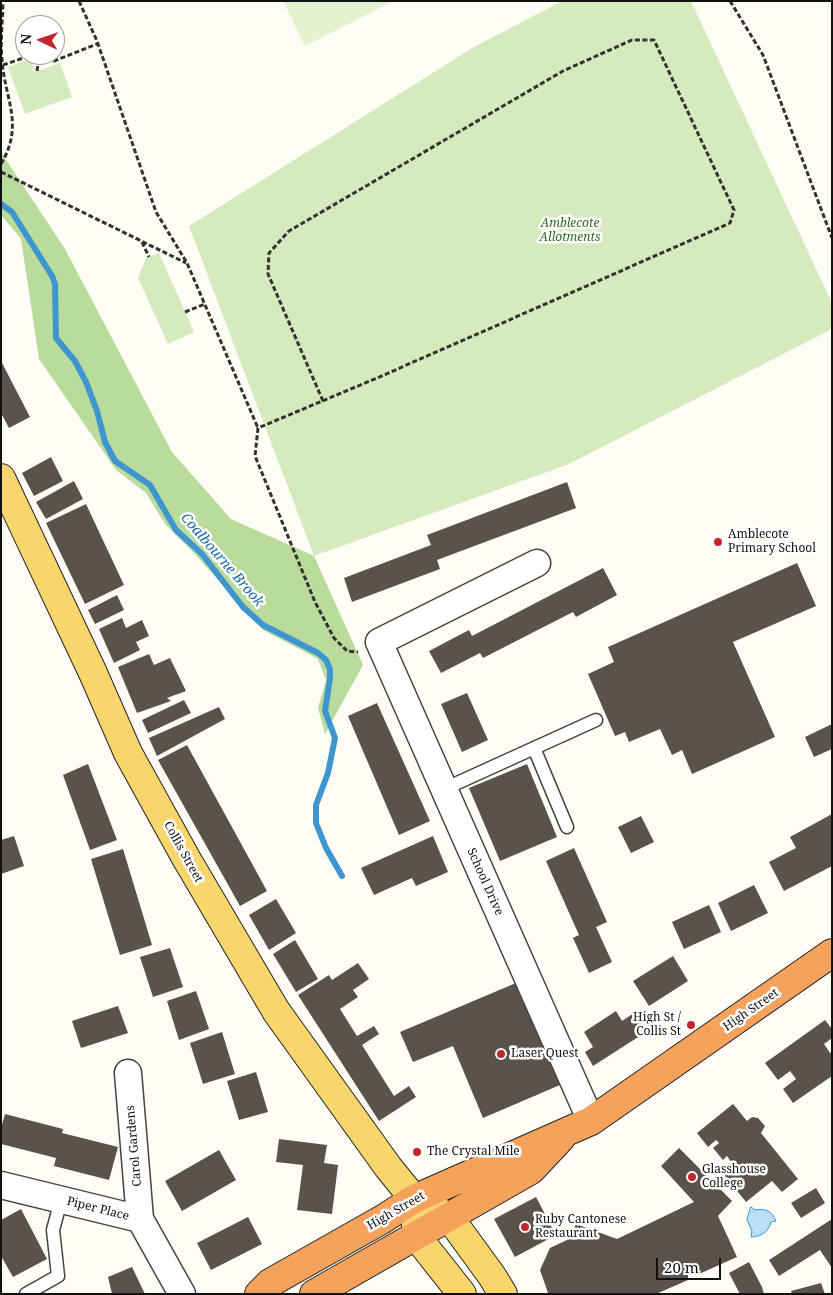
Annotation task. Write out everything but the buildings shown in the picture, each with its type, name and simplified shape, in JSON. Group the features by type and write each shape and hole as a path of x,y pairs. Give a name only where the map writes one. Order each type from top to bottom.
{"highway":[{"name":"High Street","path":"314,1294 417,1237 531,1170 580,1126 832,953"},
{"name":"High Street","path":"259,1294 270,1283 383,1220 414,1199 580,1126"}],"main road":[{"name":"Collis Street","path":"1,478 93,673 128,753 186,858 276,1011 388,1167 414,1199 449,1217"},
{"path":"414,1199 417,1237 462,1294"},
{"path":"449,1217 503,1294"}],"street":[{"path":"370,647 537,562"},
{"name":"School Drive","path":"370,647 444,789 580,1126"},
{"name":"Carol Gardens","path":"128,1074 140,1219"},
{"name":"Piper Place","path":"1,1185 140,1219 182,1294"}],"lane":[{"path":"444,789 596,720"},
{"path":"534,748 567,827"},
{"path":"26,1294 58,1276 53,1230 61,1200"}],"path":[{"path":"1,164 8,146 13,120 2,65 3,1"},
{"path":"79,1 97,44 156,212 187,263 258,428 255,456 315,602 334,638 347,650 370,647"},
{"path":"730,1 763,55 832,238"},
{"path":"258,428 323,400 730,223 734,210 654,40 632,40 563,71 289,231 269,253 268,274 323,400"},
{"path":"65,57 97,44"},
{"path":"2,65 15,61"},
{"path":"37,71 38,65"},
{"path":"1,172 187,263"},
{"path":"142,241 149,257"},
{"path":"185,312 205,304"}],"green space":[{"path":"283,1 394,1 305,46"},
{"name":"Amblecote Allotments","path":"562,1 691,1 832,303 832,329 569,464 314,556 189,226 474,47"},
{"path":"15,64 32,65 35,72 54,65 61,65 72,97 25,114 8,67"},
{"path":"1,152 65,249 172,452 231,519 314,556 363,665 325,734 318,708 326,680 318,659 263,630 193,552 165,524 146,493 116,470 39,359 21,239 1,215"},
{"path":"159,253 194,332 168,344 138,278 146,258"}],"water":[{"path":"751,1207 755,1210 762,1209 768,1211 776,1221 771,1222 764,1233 751,1237 752,1231 747,1220"}],"waterway":[{"name":"Coalbourne Brook","path":"1,204 12,212 52,276 55,284 56,338 75,361 86,382 97,411 105,442 115,461 150,485 176,530 202,554 243,607 263,625 318,653 326,660 330,669 330,678 325,711 335,738 328,773 316,805 316,823 326,848 342,876"}],"place":[{"name":"Amblecote Primary School","path":"718,542"},
{"name":"High St / Collis St","path":"691,1025"},
{"name":"Laser Quest","path":"501,1054"},
{"name":"The Crystal Mile","path":"417,1152"},
{"name":"Glasshouse College","path":"692,1177"},
{"name":"Ruby Cantonese Restaurant","path":"525,1227"}]}
